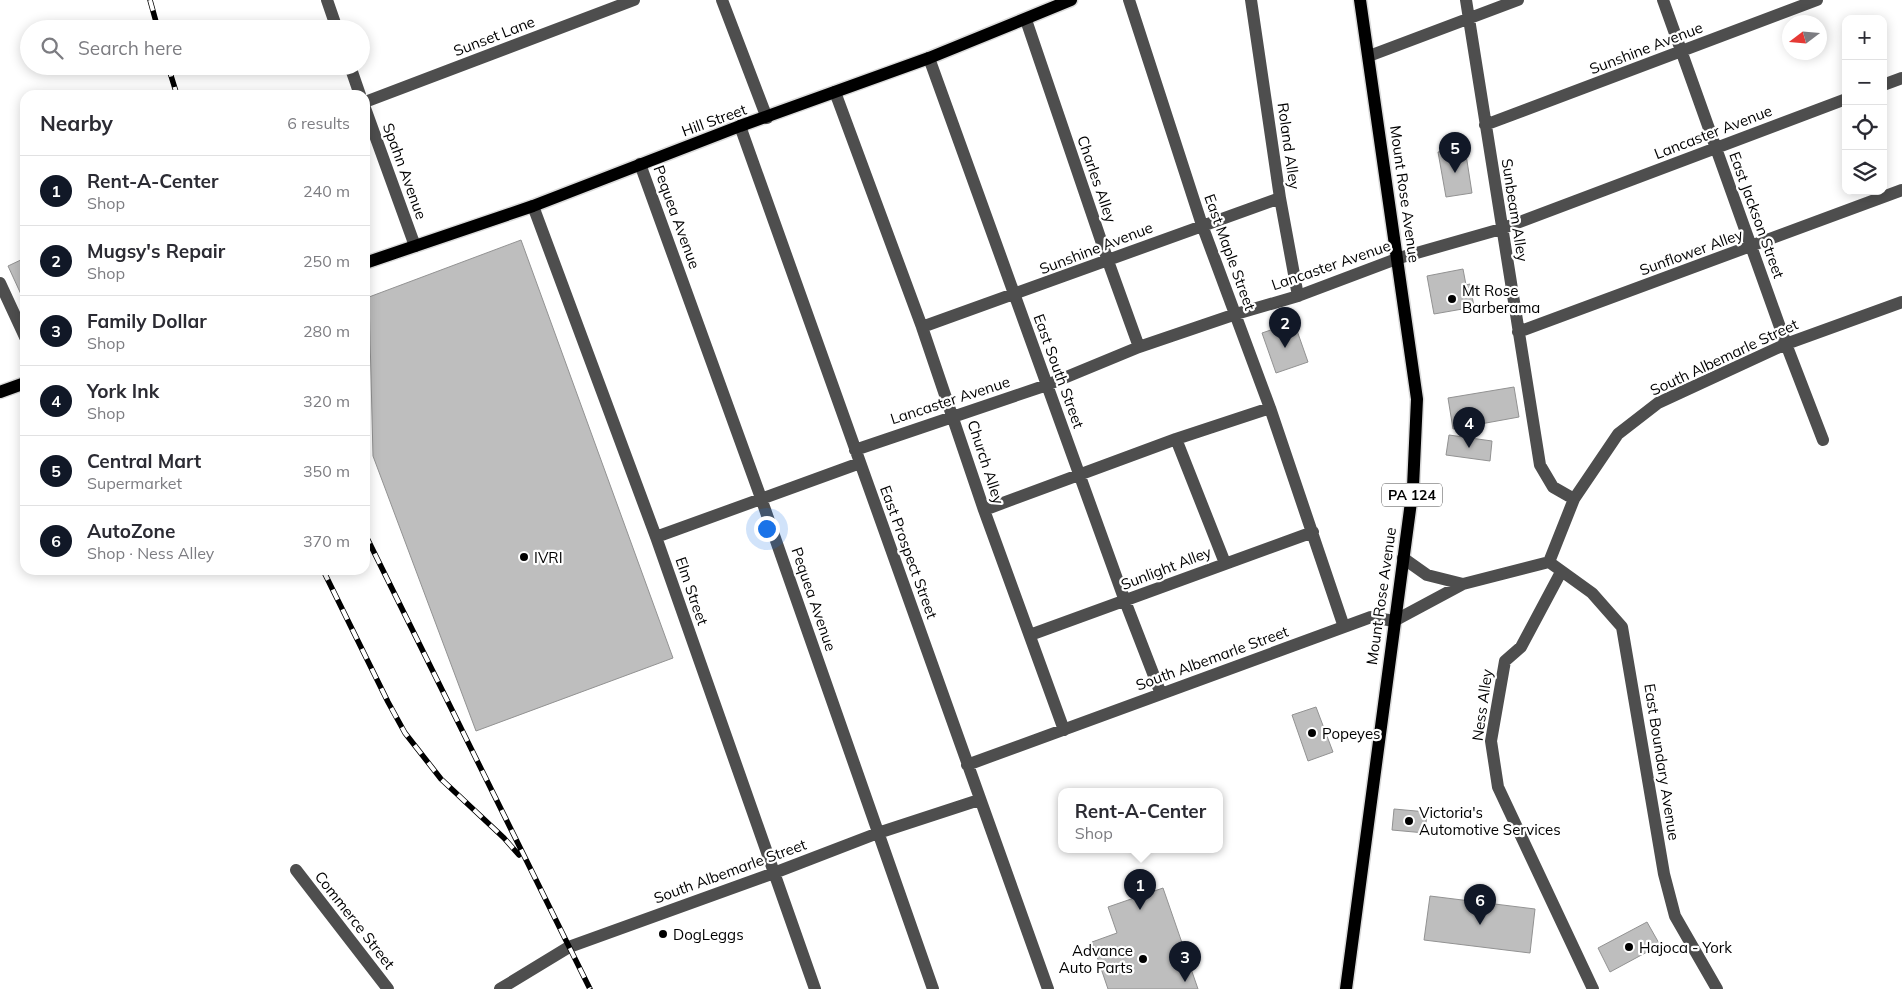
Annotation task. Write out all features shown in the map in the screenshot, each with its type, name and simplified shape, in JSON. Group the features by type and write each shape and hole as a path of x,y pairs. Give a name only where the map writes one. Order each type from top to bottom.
{"main road":[{"name":"Hill Street","path":"370,261 533,206 740,126 767,118 929,58 1071,0"},
{"name":"Mount Rose Avenue","path":"1346,989 1412,488 1417,399 1399,258 1360,0"},
{"path":"0,392 20,385"}],"street":[{"path":"326,0 334,20"},
{"name":"Sunset Lane","path":"370,100 634,0"},
{"path":"722,0 767,118"},
{"name":"East Maple Street","path":"1129,0 1202,225 1270,408 1344,627"},
{"name":"Roland Alley","path":"1252,0 1280,198 1298,296"},
{"name":"Sunbeam Alley","path":"1466,0 1540,465 1553,487 1574,499"},
{"path":"1369,56 1518,0"},
{"name":"East Jackson Street","path":"1664,0 1786,344 1823,440"},
{"name":"Sunshine Avenue","path":"1485,125 1818,0"},
{"name":"Charles Alley","path":"1026,20 1108,261 1140,347"},
{"name":"East South Street","path":"929,58 1125,601 1161,694"},
{"path":"353,75 358,90"},
{"path":"1887,84 1902,78"},
{"name":"Church Alley","path":"835,92 922,327 984,510 1064,730"},
{"name":"Lancaster Avenue","path":"855,450 953,415 1047,386 1140,347 1236,314 1298,296 1399,258 1501,229 1842,101"},
{"name":"Spahn Avenue","path":"370,122 415,246"},
{"name":"East Prospect Street","path":"740,126 1048,989"},
{"name":"Pequea Avenue","path":"640,164 761,498 933,989"},
{"name":"Sunflower Alley","path":"1518,332 1902,190"},
{"name":"Sunshine Avenue","path":"922,327 1280,198"},
{"name":"Elm Street","path":"533,206 656,537 815,989"},
{"path":"0,283 20,326"},
{"name":"South Albemarle Street","path":"1549,562 1574,499 1618,434 1658,403 1786,344 1902,302"},
{"path":"984,510 1176,439 1270,408"},
{"path":"1176,439 1224,563"},
{"path":"656,537 860,463"},
{"name":"Sunlight Alley","path":"1030,635 1313,532"},
{"path":"1403,558 1427,575 1463,584"},
{"path":"1394,621 1463,584 1549,562"},
{"name":"East Boundary Avenue","path":"1549,562 1592,593 1622,627 1668,890 1675,916 1717,989"},
{"name":"Ness Alley","path":"1561,572 1521,647 1505,661 1491,741 1498,786 1592,989"},
{"name":"South Albemarle Street","path":"967,765 1371,616 1394,621"},
{"name":"South Albemarle Street","path":"500,989 569,947 774,873 878,833 979,800"},
{"name":"Commerce Street","path":"296,870 388,989"}],"building":[{"path":"1465,148 1472,193 1446,197 1438,152"},
{"name":"IVRI","path":"521,240 673,658 476,731 373,456 370,297"},
{"path":"20,260 20,292 8,266"},
{"name":"Mt Rose Barberama","path":"1463,269 1466,285 1470,284 1474,307 1434,314 1427,276"},
{"path":"1294,322 1308,362 1276,373 1262,333"},
{"path":"1514,387 1519,417 1453,429 1448,398"},
{"path":"1449,435 1492,441 1490,461 1446,455"},
{"name":"Popeyes","path":"1316,707 1333,752 1308,761 1292,715"},
{"name":"Victoria's Automotive Services","path":"1394,809 1427,812 1425,833 1392,830"},
{"name":"Advance Auto Parts","path":"1163,888 1198,989 1108,989 1092,942 1117,933 1108,907"},
{"path":"1430,896 1535,909 1530,953 1424,940"},
{"name":"Hajoca - York","path":"1647,922 1660,945 1610,972 1598,948"}],"railway":[{"path":"150,0 156,20"},
{"path":"171,75 175,90"},
{"path":"370,544 590,989"},
{"path":"325,575 405,733 441,779 504,838 519,855"}],"place":[{"name":"Central Mart","path":"1455,173"},
{"name":"Mt Rose Barberama","path":"1452,299"},
{"name":"Mugsy's Repair","path":"1285,348"},
{"name":"York Ink","path":"1469,448"},
{"name":"IVRI","path":"524,557"},
{"name":"Popeyes","path":"1312,733"},
{"name":"Victoria's Automotive Services","path":"1409,821"},
{"name":"Rent-A-Center","path":"1140,910"},
{"name":"AutoZone","path":"1480,925"},
{"name":"DogLeggs","path":"663,934"},
{"name":"Hajoca - York","path":"1629,947"},
{"name":"Advance Auto Parts","path":"1143,959"},
{"name":"Family Dollar","path":"1185,982"}]}
